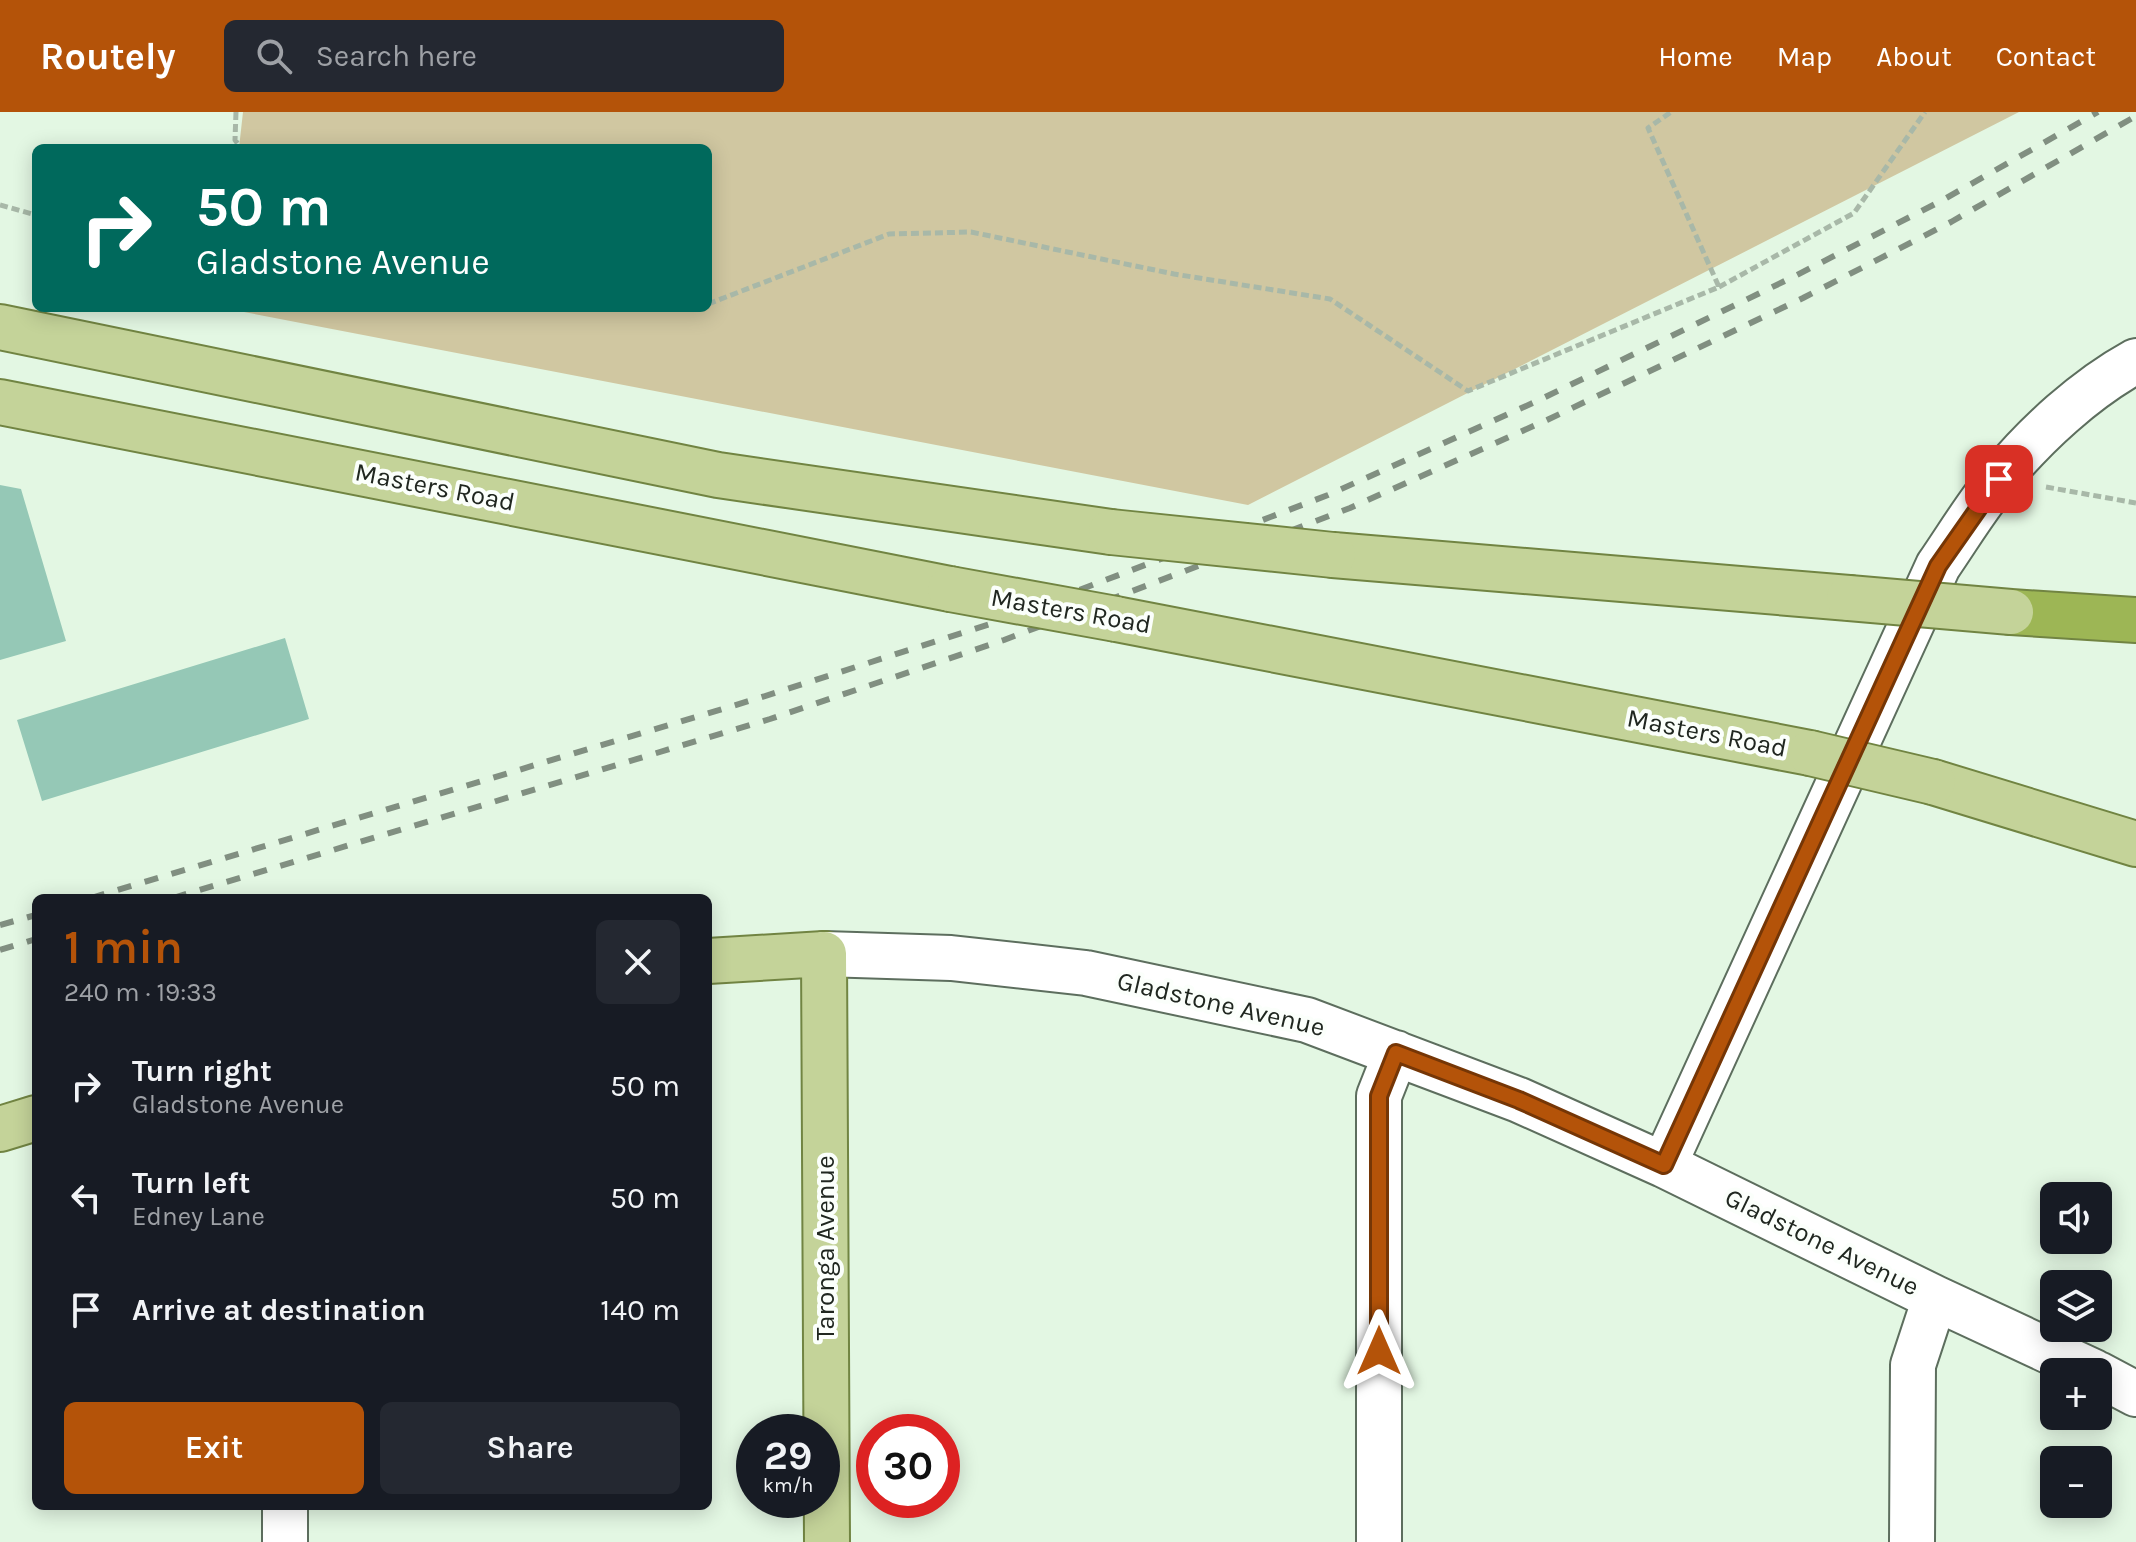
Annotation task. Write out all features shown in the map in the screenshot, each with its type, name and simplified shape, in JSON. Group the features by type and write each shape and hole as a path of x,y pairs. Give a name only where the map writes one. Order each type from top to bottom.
{"highway":[{"path":"2011,612 2136,620"}],"main road":[{"path":"0,327 718,475 1111,532 1333,555 2011,612 2136,630"},
{"name":"Masters Road","path":"0,402 950,589 1810,753 1933,782 2136,844"},
{"name":"Gladstone Avenue","path":"712,961 824,954"},
{"name":"Taronga Avenue","path":"824,954 827,1542"},
{"path":"0,1129 32,1119"}],"street":[{"path":"1664,1165 1938,566 1999,479 2053,424 2112,374 2136,361"},
{"name":"Gladstone Avenue","path":"824,954 951,958 1086,973 1307,1020 1519,1100 1664,1165 2064,1358"},
{"path":"1379,1542 1379,1096 1396,1053"},
{"path":"1912,1542 1913,1365 1935,1298"},
{"name":"Gladstone Avenue","path":"2112,1381 2136,1394"},
{"path":"285,1510 285,1542"}],"path":[{"path":"236,112 235,140 238,144"},
{"path":"1671,112 1648,128 1719,287"},
{"path":"712,302 889,234 971,232 1174,274 1330,299 1468,391 1719,287 1854,213 1925,112"},
{"path":"0,205 32,214"},
{"path":"1999,479 2136,503"}],"shaded area":[{"path":"243,112 2019,112 1248,505 244,312 712,312 712,144 239,144"}],"building":[{"path":"0,485 21,489 66,641 0,660"},
{"path":"285,638 309,719 42,801 17,720"}],"railway":[{"path":"104,894 759,698 993,623 1328,495 1535,402 1793,277 1941,201 2098,112"},
{"path":"186,894 770,719 1004,640 1350,508 1547,420 1803,298 1951,222 2136,116"},
{"path":"0,925 32,916"},
{"path":"0,950 32,940"}],"route":[{"path":"1379,1351 1379,1096 1396,1053 1519,1100 1664,1165 1938,566 1999,479"}]}
